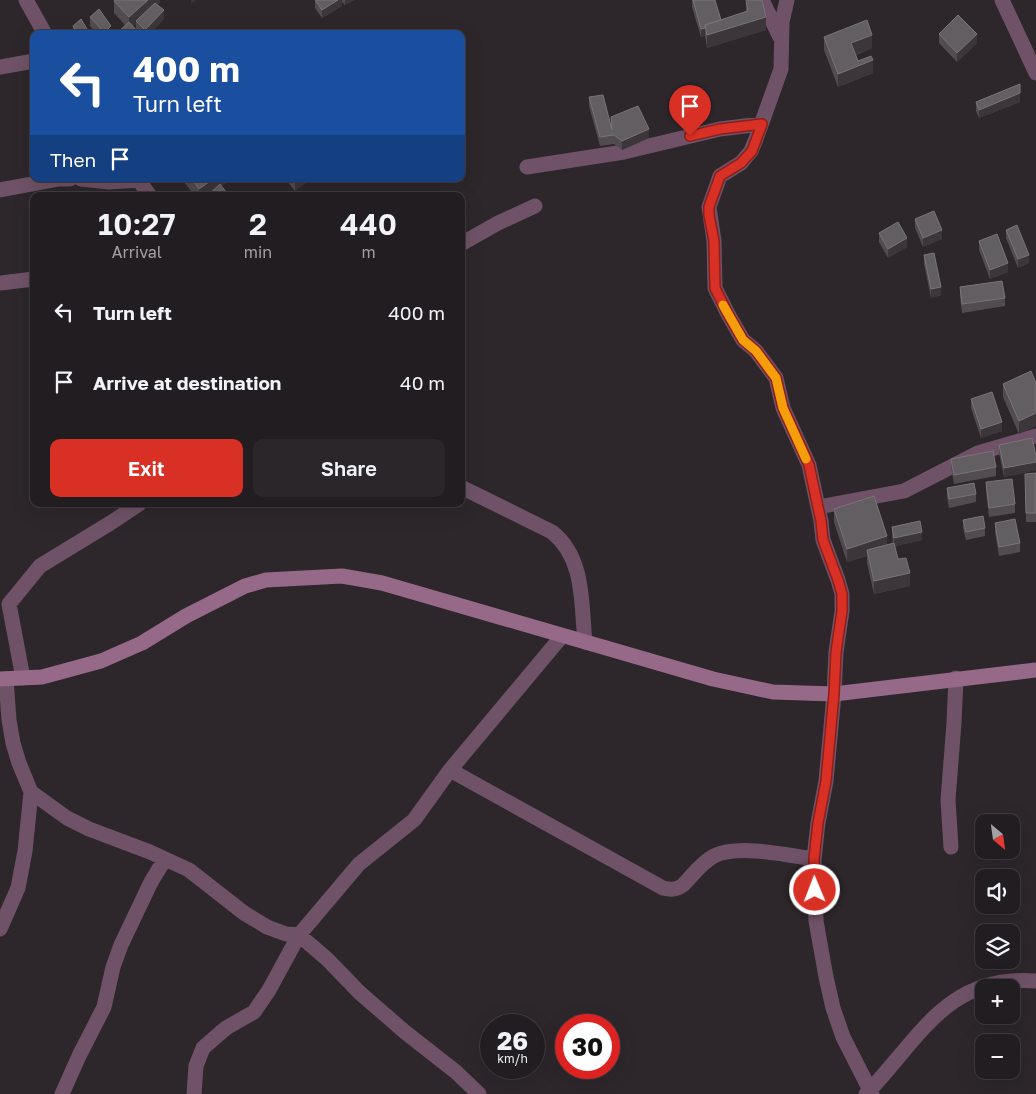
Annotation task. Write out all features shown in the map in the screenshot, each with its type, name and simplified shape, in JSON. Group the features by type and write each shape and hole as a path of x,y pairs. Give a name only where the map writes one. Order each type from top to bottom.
{"main road":[{"path":"3,679 42,677 100,661 142,643 186,616 244,586 266,580 342,576 382,583 669,667 744,687 773,692 834,694 1036,670"}],"street":[{"path":"26,0 43,30"},
{"path":"762,0 782,39"},
{"path":"787,0 782,22 781,68 752,151 741,163 720,176 709,207 714,241 715,288 743,340 756,351 776,378 783,408 809,465 823,540 842,594 826,781 818,823 814,859 816,921 826,977 843,1037 869,1093 931,1019 964,995 996,983 1018,980 1036,981"},
{"path":"1002,0 1036,73"},
{"path":"0,67 30,62"},
{"path":"527,167 624,152 720,129 762,124"},
{"path":"0,190 43,182"},
{"path":"465,242 534,206"},
{"path":"0,283 30,279"},
{"path":"818,507 904,491 978,453 1036,436"},
{"path":"465,489 552,532 562,539 569,549 579,578 585,642"},
{"path":"23,678 9,604 40,566 134,507"},
{"path":"194,1094 196,1066 203,1048 226,1028 254,1012 269,990 299,935 359,864 414,820 450,770 562,636"},
{"path":"951,847 948,800 956,678"},
{"path":"0,929 18,888 25,850 31,792 13,743 3,679"},
{"path":"450,770 663,888 671,890 683,885 714,856 725,853 754,850 814,859"},
{"path":"31,792 67,818 89,830 189,870 244,913 267,927 286,934 299,935 327,959 366,999 462,1088 479,1094"},
{"path":"62,1094 104,1007 114,967 122,945 151,882 165,859"}],"building":[{"path":"115,0 148,0 129,17"},
{"path":"315,0 338,0 322,10"},
{"path":"693,0 715,0 721,20 705,25 705,28 701,29"},
{"path":"746,0 762,0 766,17 707,35 705,25 748,11"},
{"path":"155,3 164,10 145,30 136,21"},
{"path":"99,9 111,26 107,30 102,30 90,17"},
{"path":"958,15 977,34 957,53 939,34"},
{"path":"81,19 88,30 76,30 73,26"},
{"path":"867,20 872,35 851,43 858,61 871,56 873,60 838,74 824,37"},
{"path":"129,22 136,30 120,30"},
{"path":"1020,84 1020,93 979,110 976,102"},
{"path":"603,95 612,130 611,117 638,106 649,129 622,141 614,135 600,137 589,97"},
{"path":"194,182 209,182 199,189"},
{"path":"220,184 226,192 211,192"},
{"path":"934,211 942,230 923,238 915,219"},
{"path":"898,222 907,238 888,249 879,233"},
{"path":"1017,225 1029,255 1018,259 1006,230"},
{"path":"997,234 1008,263 990,270 979,241"},
{"path":"934,253 941,287 931,289 924,255"},
{"path":"1002,281 1005,298 962,304 960,287"},
{"path":"1031,371 1036,383 1036,413 1019,421 1003,384"},
{"path":"992,392 1002,422 981,429 971,399"},
{"path":"1032,438 1036,462 1004,468 999,445"},
{"path":"993,451 996,467 954,475 951,459"},
{"path":"1036,473 1036,513 1026,513 1025,474"},
{"path":"1012,479 1015,504 989,508 986,482"},
{"path":"974,483 976,494 949,499 947,488"},
{"path":"874,496 887,536 847,549 834,509"},
{"path":"983,516 985,528 966,532 963,520"},
{"path":"1015,519 1020,543 999,547 995,523"},
{"path":"920,521 922,532 894,538 892,527"},
{"path":"894,543 898,559 906,558 910,573 874,581 867,550"}],"slow traffic":[{"path":"723,305 743,340 756,351 776,378 789,425 806,459"}],"route":[{"path":"690,136 720,129 762,124 752,151 741,163 720,176 709,207 714,241 715,288 743,340 756,351 776,378 789,425 809,465 821,521 823,540 842,594 826,781 818,823 814,859 815,890"}]}
